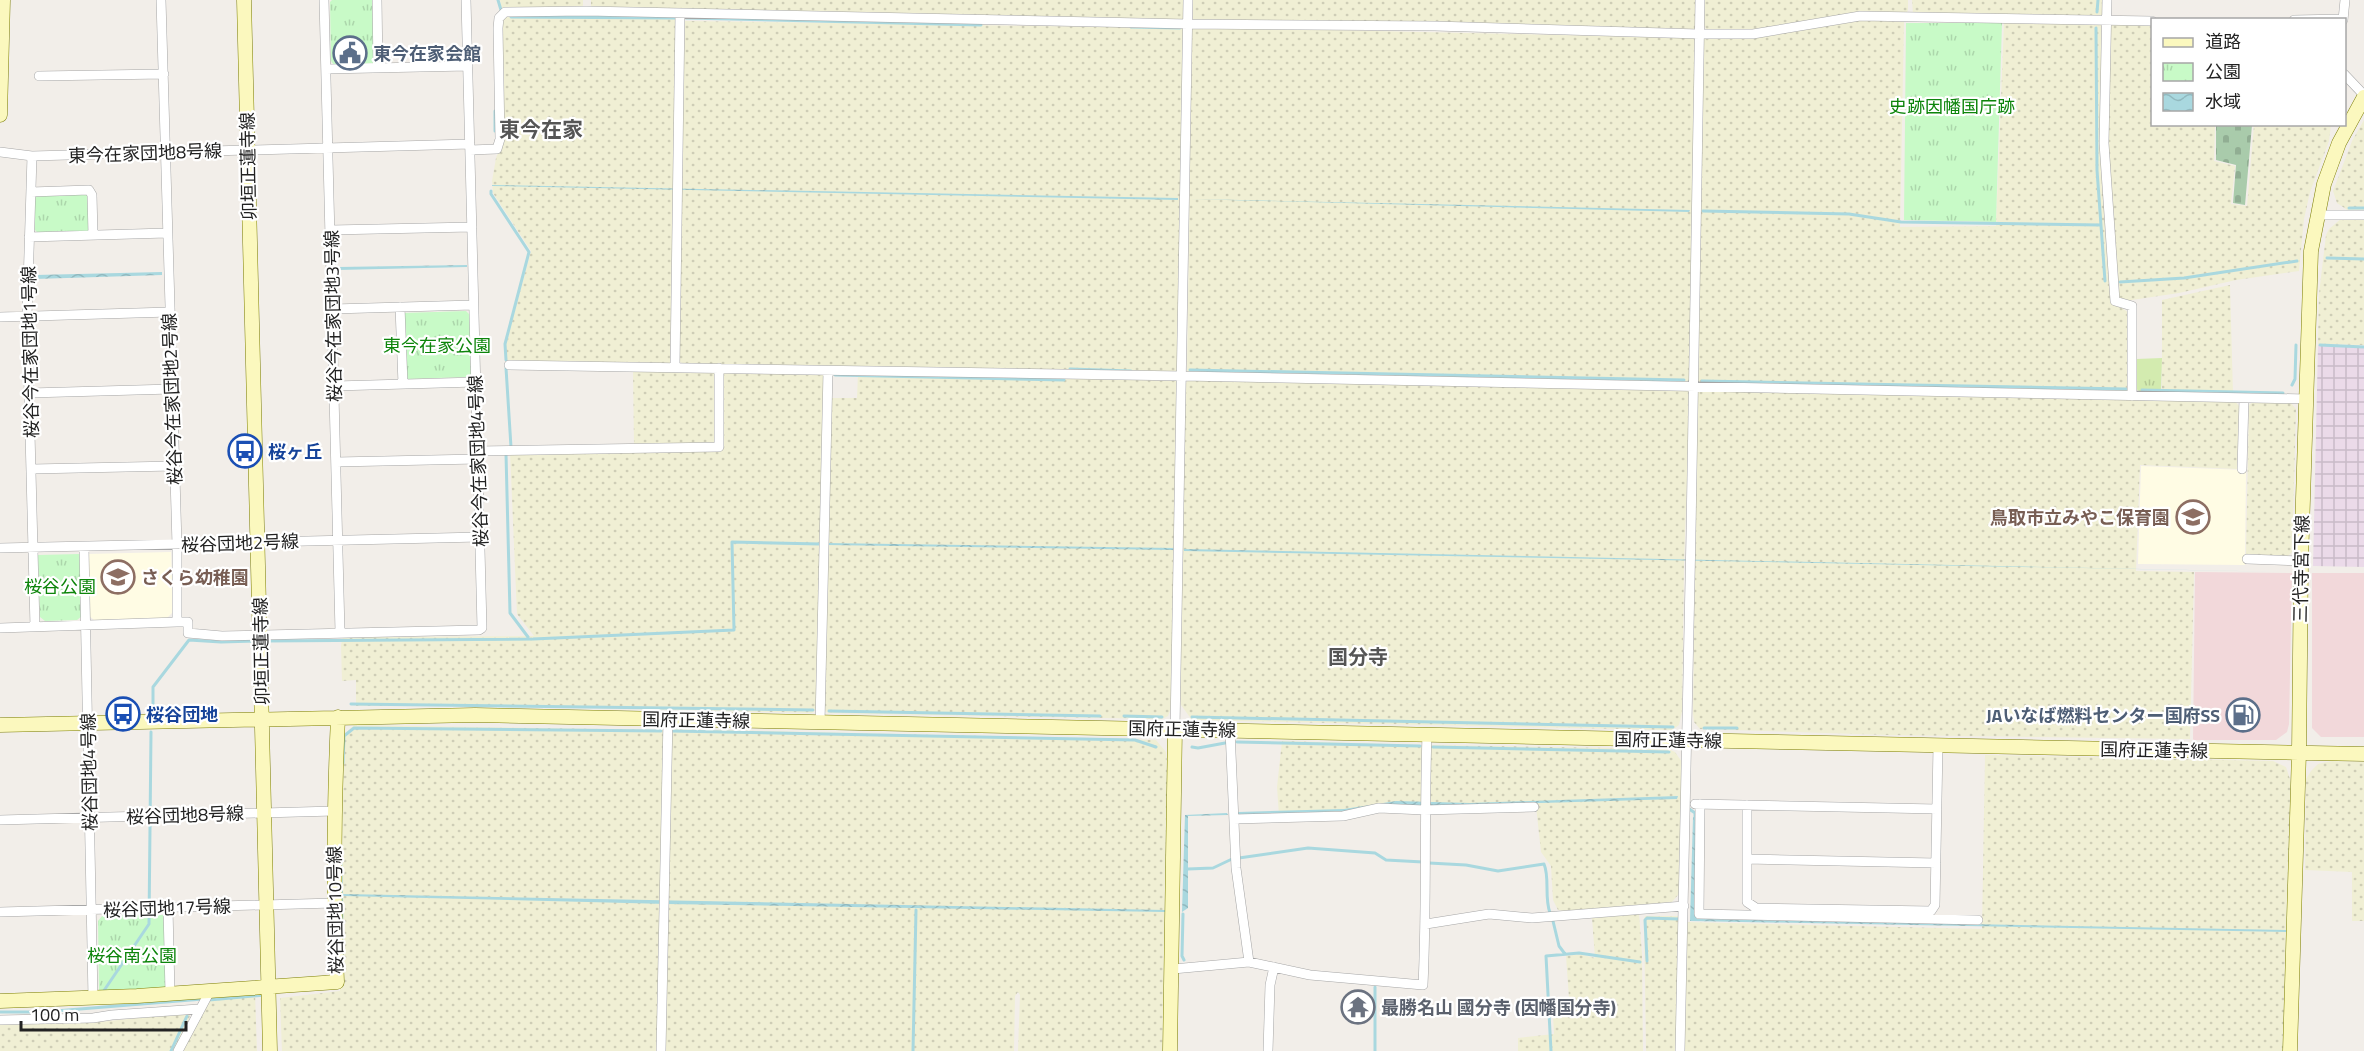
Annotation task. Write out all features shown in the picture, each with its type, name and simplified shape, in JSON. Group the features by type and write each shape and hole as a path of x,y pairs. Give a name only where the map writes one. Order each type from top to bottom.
{"main road":[{"path":"0,115 3,0"},
{"name":"卯垣正蓮寺線","path":"244,0 270,1051"},
{"name":"三代寺宮下線","path":"2290,1051 2299,752 2301,561 2311,251 2324,184 2339,143 2364,96"},
{"name":"国府正蓮寺線","path":"0,725 475,715 2364,754"},
{"name":"桜谷団地10号線","path":"0,1001 93,998 337,982 334,811 338,717"},
{"path":"1170,1051 1175,729"}],"street":[{"name":"桜谷今在家団地2号線","path":"161,0 177,545 177,622"},
{"name":"桜谷今在家団地3号線","path":"324,0 340,632"},
{"path":"376,0 378,68"},
{"name":"桜谷今在家団地4号線","path":"177,622 188,622 189,633 222,636 478,630 482,628 466,0"},
{"path":"586,0 586,11 680,14 1188,24 1435,26 1699,34 1753,34 1860,16 2151,21"},
{"path":"1175,729 1188,0"},
{"path":"1680,1051 1687,804 1700,0"},
{"path":"2107,0 2104,143 2115,301 2132,306 2132,396"},
{"path":"2343,18 2345,0"},
{"name":"東今在家団地8号線","path":"0,152 32,156 328,147 497,149 500,139 499,18 505,12 586,11"},
{"path":"675,366 680,14"},
{"path":"326,69 468,66"},
{"path":"39,76 164,74"},
{"path":"2346,76 2364,96"},
{"name":"桜谷今在家団地1号線","path":"32,156 27,317 35,627"},
{"path":"31,192 89,190 92,195 93,235"},
{"path":"2318,215 2364,215"},
{"path":"331,230 472,227"},
{"path":"29,237 167,233"},
{"path":"333,309 473,306"},
{"path":"400,308 403,384"},
{"path":"0,317 170,312"},
{"path":"509,365 675,366 828,371 2306,399"},
{"path":"336,462 719,447 719,368"},
{"path":"820,723 828,371"},
{"path":"335,386 476,382"},
{"path":"30,393 172,389"},
{"path":"2242,469 2244,399"},
{"path":"32,469 174,466"},
{"name":"桜谷団地2号線","path":"0,548 480,537"},
{"name":"桜谷団地4号線","path":"84,547 93,998"},
{"path":"2247,559 2301,561"},
{"path":"0,628 177,622"},
{"path":"661,1051 668,719"},
{"path":"1230,730 1236,868 1248,962"},
{"path":"1173,969 1248,962 1310,975 1423,986 1426,924 1424,810 1427,735"},
{"path":"1747,805 1747,902 1756,908 1931,911 1935,904 1938,746"},
{"path":"1687,804 1937,809"},
{"path":"1700,804 1699,914 1978,920"},
{"path":"1234,819 1343,816 1379,808 1424,810 1534,807"},
{"name":"桜谷団地8号線","path":"0,820 334,811"},
{"path":"1747,860 1936,863"},
{"name":"桜谷団地17号線","path":"0,912 334,903"},
{"path":"1426,924 1490,914 1532,918 1684,906"},
{"path":"168,908 170,993"},
{"path":"1268,1051 1270,985 1274,967"},
{"path":"178,1051 210,990"},
{"path":"0,1020 93,1018 199,1009"}],"shaded area":[{"path":"2318,345 2364,346 2364,567 2313,566"},
{"name":"鳥取市立みやこ保育園","path":"2141,466 2246,470 2245,565 2138,564"},
{"path":"171,552 173,612 167,618 94,620 89,616 87,554"},
{"path":"2195,572 2292,573 2289,724 2287,732 2276,740 2193,740"},
{"path":"2312,573 2364,573 2364,737 2321,737 2312,728"}],"green space":[{"path":"332,0 373,0 374,63 334,65 331,61 330,2"},
{"path":"500,0 583,0 583,5 582,7 502,10"},
{"path":"591,0 1185,0 1184,19 1181,21 591,8"},
{"path":"1193,0 1696,0 1696,26 1694,29 1193,20"},
{"path":"1704,0 1908,0 1908,10 1906,14 1755,31 1707,31 1704,25"},
{"path":"1912,0 2103,0 2103,14 2101,18 1913,15"},
{"path":"507,16 676,17 670,363 507,361 506,344 531,251 493,193 492,181 496,158 503,140 502,21"},
{"path":"1858,20 1904,22 1900,227 1996,226 2004,23 2101,24 2112,302 2128,312 2129,389 2126,392 1700,384 1697,381 1704,39"},
{"path":"685,21 1183,28 1177,372 685,364 680,362 677,358"},
{"name":"史跡因幡国庁跡","path":"1906,23 2002,23 1996,222 1904,220"},
{"path":"2113,24 2151,24 2151,126 2215,126 2214,161 2235,166 2231,204 2247,206 2254,126 2331,126 2329,141 2310,192 2304,219 2299,271 2236,280 2179,293 2125,301 2118,298 2108,149 2109,29"},
{"path":"1192,27 1696,39 1690,381 1687,384 1187,372"},
{"path":"2364,120 2364,211 2349,211 2337,203 2333,191 2352,141"},
{"path":"2216,126 2252,126 2245,205 2233,203 2236,165 2216,160"},
{"path":"85,194 89,197 90,231 37,232 34,229 35,196"},
{"path":"2364,217 2364,345 2318,344 2319,294 2326,235 2329,229 2342,218"},
{"path":"2230,285 2233,394 2162,393 2162,300"},
{"name":"東今在家公園","path":"466,311 470,315 471,374 468,377 406,379 403,313"},
{"path":"2162,358 2161,393 2141,392 2136,389 2136,359"},
{"path":"633,368 715,371 715,443 634,445"},
{"path":"720,372 824,374 816,710 812,713 504,706 356,706 356,680 342,681 341,645 343,637 534,636 517,614 510,452 721,450"},
{"path":"858,374 1177,381 1172,706 1168,716 1162,719 828,713 825,711 823,707 830,398 857,398"},
{"path":"1188,380 1687,390 1690,392 1682,712 1679,725 1672,730 1192,720 1181,705 1180,688 1185,385"},
{"path":"1699,391 2235,401 2239,406 2237,469 2140,465 2136,571 2194,572 2190,739 1889,735 1700,729 1694,722 1693,713 1697,393"},
{"path":"2253,402 2290,402 2296,409 2292,552 2288,556 2246,554 2249,405"},
{"name":"桜谷公園","path":"80,554 82,616 77,620 45,621 40,617 38,555"},
{"path":"354,725 664,730 658,1051 282,1051 280,998 340,991 339,806 343,735"},
{"path":"672,729 1156,740 1166,752 1168,770 1169,846 1165,1051 1018,1051 1020,995 1018,992 1015,996 1014,1051 664,1051"},
{"path":"1282,741 1422,745 1424,747 1422,808 1279,815 1277,787"},
{"path":"1431,745 1668,749 1675,752 1682,762 1680,891 1678,895 1672,902 1558,910 1553,900 1551,866 1541,852 1536,806 1427,808"},
{"path":"1985,755 2273,761 2286,767 2292,785 2286,1051 1683,1051 1685,922 1982,929"},
{"path":"2332,761 2364,762 2364,921 2352,921 2352,872 2305,870 2306,779 2318,764"},
{"path":"1639,914 1642,954 1643,1051 1518,1051 1518,1038 1554,1034 1552,1000 1569,998 1566,956 1579,954 1595,958 1592,918"},
{"name":"桜谷南公園","path":"164,915 166,989 99,991 98,921 102,916"},
{"path":"1645,916 1680,916 1677,1051 1646,1051"},
{"path":"255,993 257,1051 182,1051 209,998"},
{"path":"188,1013 189,1019 174,1051 0,1051 0,1025 89,1023"}],"water":[{"path":"492,186 1178,198 1178,200"},
{"path":"1189,199 1240,200 1690,210 1689,212"},
{"path":"467,265 467,267 338,270 338,267"},
{"path":"162,272 162,275 35,279 35,275"},
{"path":"826,543 1174,548 1174,550 826,545"},
{"path":"1184,549 2290,572 1184,551"},
{"path":"1678,796 1677,799 1470,805 1396,804 1349,811 1238,815 1238,812 1344,809 1396,801 1470,803"},
{"path":"341,807 343,894 1165,910 1165,912 343,896 344,972 341,972"},
{"path":"1227,813 1228,815 1188,816 1188,908 1182,912 1185,815"},
{"path":"1693,817 1696,817 1694,911 1697,919 2287,930 2287,932 1690,921"}],"waterway":[{"path":"498,0 501,10"},
{"path":"2097,12 2098,0"},
{"path":"511,17 676,18"},
{"path":"686,18 981,25"},
{"path":"1131,27 1180,28"},
{"path":"2096,28 2097,170 2105,281"},
{"path":"495,111 495,131"},
{"path":"491,191 529,252 505,344 506,360"},
{"path":"2349,208 2364,208"},
{"path":"1703,211 1849,214 1901,222 2101,225"},
{"path":"2327,258 2364,259"},
{"path":"2120,282 2184,278 2297,261"},
{"path":"2292,385 2295,379 2296,345"},
{"path":"2320,345 2364,347"},
{"path":"506,368 511,447"},
{"path":"1070,369 1131,371"},
{"path":"1190,370 1684,380"},
{"path":"835,375 1064,380"},
{"path":"1702,381 2126,389"},
{"path":"2142,390 2283,393"},
{"path":"506,454 510,613 528,637"},
{"path":"265,641 533,639 734,630 732,542 820,544"},
{"path":"153,708 153,687 189,640 255,641"},
{"path":"351,704 813,710"},
{"path":"829,711 1100,716"},
{"path":"1124,716 1162,717"},
{"path":"1192,717 1673,727"},
{"path":"343,763 344,736 354,728 661,731"},
{"path":"1704,728 1737,728"},
{"path":"672,731 1135,740 1156,747"},
{"path":"103,992 149,924 151,732"},
{"path":"1237,742 1420,746"},
{"path":"1192,747 1225,743"},
{"path":"1433,747 1669,752"},
{"path":"1688,808 1695,813 1695,819"},
{"path":"1239,858 1308,848 1375,853 1386,860 1423,862"},
{"path":"1188,869 1213,868 1232,859"},
{"path":"1429,863 1466,865 1498,871 1544,864 1550,913"},
{"path":"913,1051 916,910"},
{"path":"1183,914 1182,956 1184,960"},
{"path":"1647,961 1645,920 1647,918 1679,919"},
{"path":"1553,921 1559,946 1565,954"},
{"path":"1551,1051 1546,956 1579,953 1640,962"},
{"path":"1375,987 1375,1051"},
{"path":"209,1000 265,995"},
{"path":"0,1012 43,1012 203,999"},
{"path":"171,1051 187,1016"}],"place":[{"name":"東今在家会館","path":"350,53"},
{"name":"桜ヶ丘","path":"245,451"},
{"name":"鳥取市立みやこ保育園","path":"2193,517"},
{"name":"さくら幼稚園","path":"118,577"},
{"name":"桜谷団地","path":"123,714"},
{"name":"JAいなば燃料センター国府SS","path":"2243,715"},
{"name":"最勝名山 國分寺 (因幡国分寺)","path":"1358,1007"}],"district":[{"name":"東今在家","path":"541,129"},
{"name":"国分寺","path":"1358,656"}]}
